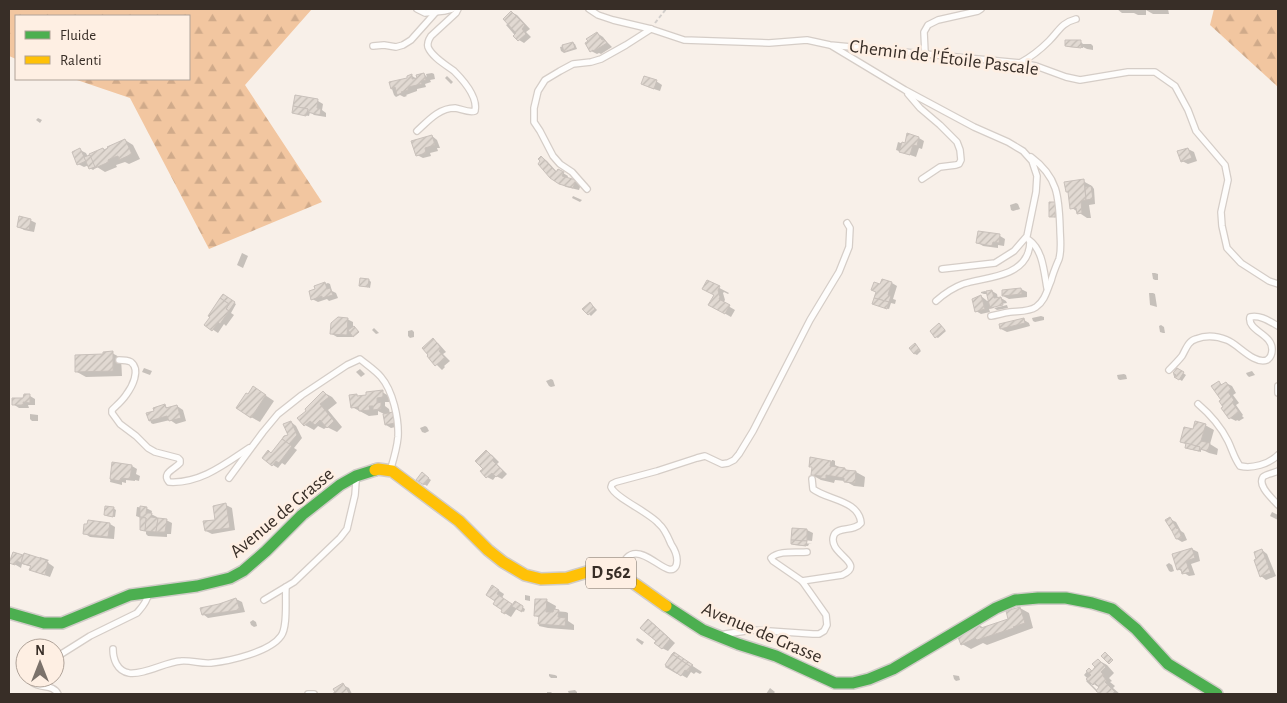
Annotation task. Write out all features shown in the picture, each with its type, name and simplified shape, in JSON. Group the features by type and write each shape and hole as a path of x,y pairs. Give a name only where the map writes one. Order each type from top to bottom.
{"main road":[{"name":"Avenue de Grasse","path":"9,613 44,623 62,623 130,596 212,583 230,578 243,571 302,516 340,485 356,476 378,468 390,470 438,504 460,521 488,550 503,562 526,575 542,579 567,578 587,572 606,572 619,575 703,630 776,656 835,683 853,683 870,679 892,669 938,644 996,608 1015,600 1066,598 1112,609 1136,629 1168,664 1217,694"}],"lane":[{"path":"417,9 425,13 452,9"},
{"path":"417,131 439,112 456,108 470,112 475,111 475,100 468,88 456,73 433,54 428,47 428,41 431,36 458,9"},
{"name":"Chemin de l'Étoile Pascale","path":"589,9 598,15 684,40 769,43 808,40 830,45 1020,63 1080,80 1128,72 1155,72 1175,86 1188,110 1196,131 1225,165 1228,180 1221,212 1227,248 1241,263 1269,281 1278,284"},
{"path":"925,54 924,32 928,25 938,20 981,9"},
{"path":"373,46 396,47 404,45 411,40 436,12"},
{"path":"1020,63 1035,54 1062,25 1076,19"},
{"path":"587,189 572,172 560,164 534,122 534,108 538,91 545,80 560,71 573,64 601,59 651,29"},
{"path":"830,45 905,90 1023,151 1039,163 1051,179 1057,192 1059,203 1061,246 1059,258 1045,297 1032,310 991,316"},
{"path":"905,90 920,108 957,142 962,160 956,166 940,167 922,179"},
{"path":"936,301 949,290 1009,272 1024,261 1028,254 1037,176 1032,161 1023,151"},
{"path":"619,575 624,560 634,554 646,555 670,570 676,566 677,561 675,550 661,525 614,493 611,487 612,484 705,456 722,464 734,460 753,431 810,320 839,272 849,247 850,228 847,223"},
{"path":"942,269 994,263 1029,239"},
{"path":"1029,239 1034,243 1040,256 1047,290"},
{"path":"1169,370 1181,357 1189,343 1194,339 1205,336 1215,336 1228,340 1260,361 1265,361 1270,358 1271,344 1265,336 1252,327 1249,319 1253,316 1259,317 1278,326"},
{"path":"229,478 278,414 347,365 360,359 381,378 389,389 395,407 398,435 396,452 390,470"},
{"path":"119,360 131,363 135,367 136,374 128,394 112,410 112,413 120,424 148,448 180,460 178,466 168,472 166,476 169,482 179,483 196,479 251,447"},
{"path":"1278,386 1278,392"},
{"path":"1198,404 1219,427 1240,466 1257,466 1268,462 1278,455"},
{"path":"1278,471 1262,478 1262,484 1278,505"},
{"path":"264,600 294,582 347,529 356,476"},
{"path":"802,581 848,573 850,569 849,560 834,546 834,534 838,531 858,527 861,523 859,514 847,504 813,489 812,479"},
{"path":"716,635 753,630 813,634 819,634 824,631 827,625 826,616 802,581 773,561 772,558 774,555 779,554 807,552"},
{"path":"113,649 115,662 122,670 129,673 179,661 210,663 248,656 268,647 280,638 286,628 286,587"},
{"path":"65,652 90,636 137,613 147,600 149,592"},
{"path":"308,694 314,694"}],"path":[{"path":"651,29 666,9"}],"green space":[{"path":"9,9 312,9 245,85 322,202 209,249 130,98 77,80 190,80 190,15 15,15 15,59 9,56"},
{"path":"1214,9 1278,9 1278,87 1210,25"}],"building":[{"path":"511,11 525,25 522,29 526,34 518,41 513,36 516,33 503,19"},
{"path":"597,32 602,40 604,39 607,43 590,52 585,43 588,41 586,39"},
{"path":"1065,40 1081,40 1081,48 1065,46"},
{"path":"573,42 575,48 564,52 562,45"},
{"path":"424,73 426,80 421,81 422,84 408,87 408,90 397,95 395,87 391,89 389,82 407,78 407,76 412,74 412,79 417,78 416,75"},
{"path":"644,76 657,80 654,89 641,84"},
{"path":"295,95 318,99 317,108 321,109 320,115 307,112 308,109 293,106"},
{"path":"293,106 308,109 306,116 292,113"},
{"path":"907,133 919,137 917,146 913,145 910,155 899,152 902,142 905,143"},
{"path":"432,135 435,145 425,148 426,153 416,156 411,141"},
{"path":"125,139 132,154 119,160 118,156 112,158 108,160 109,162 95,168 89,154 103,148 104,150"},
{"path":"80,148 86,161 77,165 72,152"},
{"path":"1188,148 1192,158 1181,162 1177,151"},
{"path":"90,155 95,167 89,169 84,157"},
{"path":"541,156 556,172 558,169 564,172 562,176 576,180 573,188 559,184 550,178 538,164 540,161 538,159"},
{"path":"1084,179 1086,200 1081,201 1082,213 1077,214 1076,208 1070,209 1068,192 1066,192 1064,182"},
{"path":"1091,186 1093,199 1086,200 1085,187"},
{"path":"1049,202 1056,202 1055,217 1049,217"},
{"path":"19,216 31,219 29,230 17,227"},
{"path":"978,231 1000,234 999,243 993,242 992,246 976,243"},
{"path":"360,278 369,279 368,287 359,286"},
{"path":"882,279 892,282 888,295 891,296 889,302 874,298 876,292 871,290 874,282 880,284"},
{"path":"707,280 720,286 718,290 719,299 730,305 725,314 708,305 714,295 702,289"},
{"path":"325,282 327,289 330,288 333,295 311,300 309,291 315,289 314,286"},
{"path":"1021,288 1022,294 1002,296 1002,290"},
{"path":"992,290 994,298 1001,297 1003,305 990,308 986,291"},
{"path":"223,294 235,302 229,311 226,309 229,304 220,298"},
{"path":"981,295 985,309 975,312 972,299"},
{"path":"220,298 229,304 226,309 229,311 220,324 218,322 212,331 204,325"},
{"path":"874,298 889,302 887,309 872,304"},
{"path":"590,302 595,309 588,315 582,309"},
{"path":"338,317 348,318 347,335 330,334 331,323"},
{"path":"1024,318 1025,323 1000,329 999,324"},
{"path":"939,323 945,330 935,338 930,331"},
{"path":"354,326 359,332 353,337 348,330"},
{"path":"433,338 441,348 439,351 445,358 435,366 422,348"},
{"path":"915,343 920,350 914,354 909,348"},
{"path":"113,351 113,371 75,372 75,355 103,354 103,352"},
{"path":"1177,368 1184,372 1179,380 1174,377 1176,375 1173,373"},
{"path":"1219,381 1221,385 1226,382 1231,389 1228,392 1239,412 1229,419 1221,408 1223,407 1219,401 1221,400 1211,386"},
{"path":"253,386 266,395 251,418 236,408"},
{"path":"383,390 383,397 377,398 377,403 381,402 381,409 373,410 373,406 369,406 370,410 359,411 358,407 351,408 349,395 366,395 366,392"},
{"path":"323,391 329,397 320,404 334,421 327,428 320,420 315,425 310,421 304,426 297,418 306,411 305,409"},
{"path":"24,394 30,394 30,403 23,402 24,405 12,405 12,398 23,398"},
{"path":"165,404 166,408 177,405 181,418 169,421 167,416 149,421 146,413 154,411 153,408"},
{"path":"393,412 395,423 385,425 383,414"},
{"path":"291,421 297,435 289,444 282,439 288,435 283,424"},
{"path":"1195,421 1206,424 1201,441 1210,443 1208,451 1180,442 1184,427 1193,429"},
{"path":"282,439 292,446 279,463 276,461 272,466 262,458 268,450 271,453"},
{"path":"1186,443 1200,447 1199,451 1185,448"},
{"path":"486,450 494,458 492,460 503,471 496,477 492,473 486,478 480,471 483,469 475,461"},
{"path":"810,457 831,461 830,466 856,471 855,483 844,482 844,478 826,475 826,479 820,478 821,476 811,475 812,467 809,467"},
{"path":"112,462 132,465 130,479 121,478 120,481 110,479"},
{"path":"422,472 429,478 424,485 416,480"},
{"path":"226,503 230,528 205,531 203,521 215,520 213,506"},
{"path":"105,506 114,507 113,517 104,515"},
{"path":"140,506 147,507 146,513 152,513 151,517 158,518 156,532 145,531 146,518 140,517"},
{"path":"140,517 146,518 145,531 140,530"},
{"path":"1170,517 1182,538 1176,539 1165,520"},
{"path":"158,518 167,519 165,532 156,532"},
{"path":"88,520 110,523 108,537 83,534 84,524 87,524"},
{"path":"792,528 807,529 807,541 791,540"},
{"path":"791,540 807,541 806,546 791,544"},
{"path":"1192,548 1195,558 1186,561 1190,572 1182,574 1181,569 1177,570 1172,554"},
{"path":"1262,549 1271,573 1260,577 1254,560 1256,559 1254,552"},
{"path":"13,552 23,555 21,563 17,561 15,565 9,563"},
{"path":"24,553 48,562 45,575 29,570 31,566 21,563"},
{"path":"492,585 499,590 497,594 512,604 505,614 493,604 495,601 486,595"},
{"path":"236,598 240,610 202,615 200,608"},
{"path":"535,599 547,599 546,612 553,612 554,609 559,610 558,617 566,618 565,626 538,624 539,616 534,616"},
{"path":"515,601 523,606 522,612 511,606"},
{"path":"1020,607 1025,623 977,640 975,638 961,645 958,637 979,624 981,628 1008,619 1006,611"},
{"path":"648,619 670,639 662,649 654,643 656,641 640,628"},
{"path":"674,652 693,665 691,667 672,654"},
{"path":"1105,652 1113,660 1109,664 1101,656"},
{"path":"672,654 691,667 688,672 685,670 681,676 665,665"},
{"path":"1098,659 1106,667 1101,672 1107,681 1105,682 1115,692 1112,694 1100,694 1096,691 1099,687 1086,679 1091,675 1086,671 1089,668 1092,671 1095,667 1092,664"},
{"path":"343,683 349,693 332,694 335,692 333,689"}],"traffic: fast":[{"path":"9,613 44,623 62,623 130,595 197,586 230,578 243,571 302,515 340,485 356,476 375,470"},
{"path":"666,606 703,630 776,656 835,683 853,683 869,679 893,669 996,608 1015,600 1066,598 1112,609 1136,629 1168,664 1217,694"}],"traffic: slow":[{"path":"375,470 392,471 459,521 503,562 525,575 541,579 567,578 587,572 606,572 619,575 635,584 666,606"}]}
